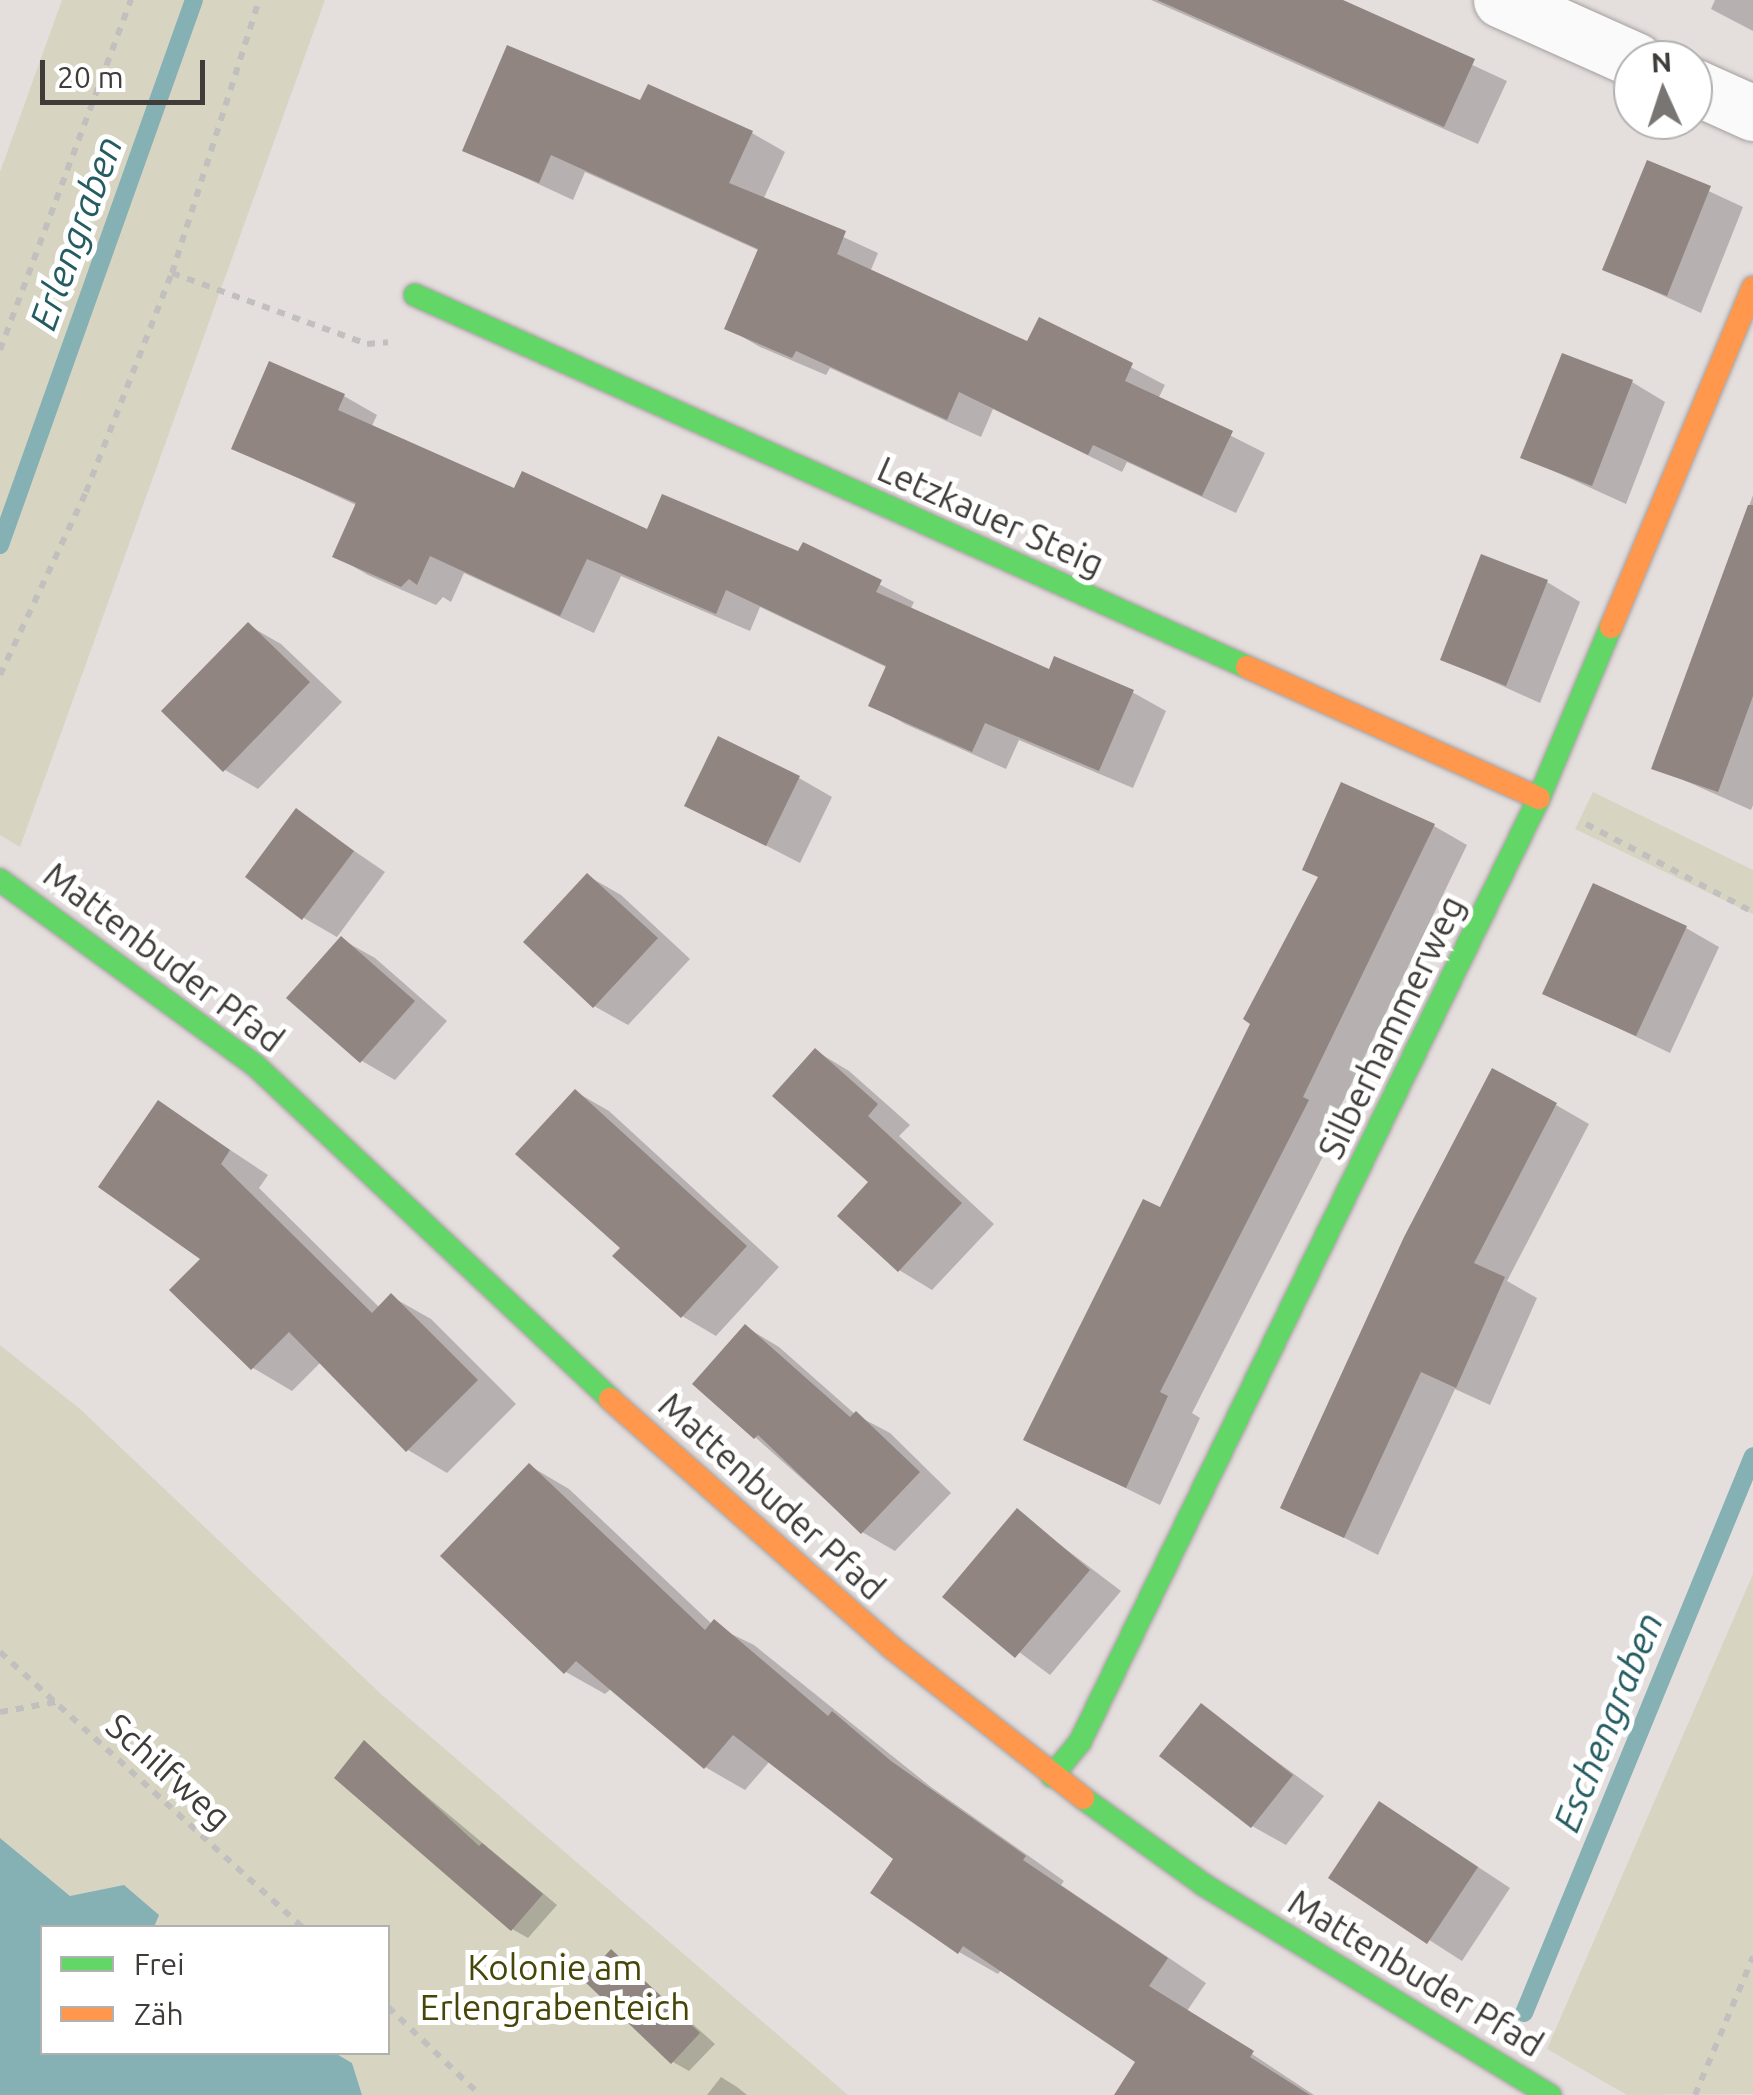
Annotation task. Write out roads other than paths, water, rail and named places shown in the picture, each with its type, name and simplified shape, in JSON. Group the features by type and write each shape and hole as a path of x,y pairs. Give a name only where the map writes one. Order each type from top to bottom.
{"street":[{"path":"1500,0 1613,50"},
{"path":"1713,95 1753,113"},
{"name":"Silberhammerweg","path":"1052,1776 1080,1742 1539,798 1753,288"},
{"name":"Letzkauer Steig","path":"415,295 1539,798"},
{"name":"Mattenbuder Pfad","path":"0,880 256,1066 679,1463 892,1648 1052,1776 1204,1885 1550,2095"}],"water":[{"path":"0,1838 70,1896 124,1885 159,1915 155,1925 40,1925 40,2055 338,2055 352,2063 362,2095 0,2095"}],"waterway":[{"name":"Erlengraben","path":"0,545 194,0"},
{"name":"Eschengraben","path":"1524,2013 1753,1456"}],"park label":[{"name":"Kolonie am Erlengrabenteich","path":"555,1987"}]}
